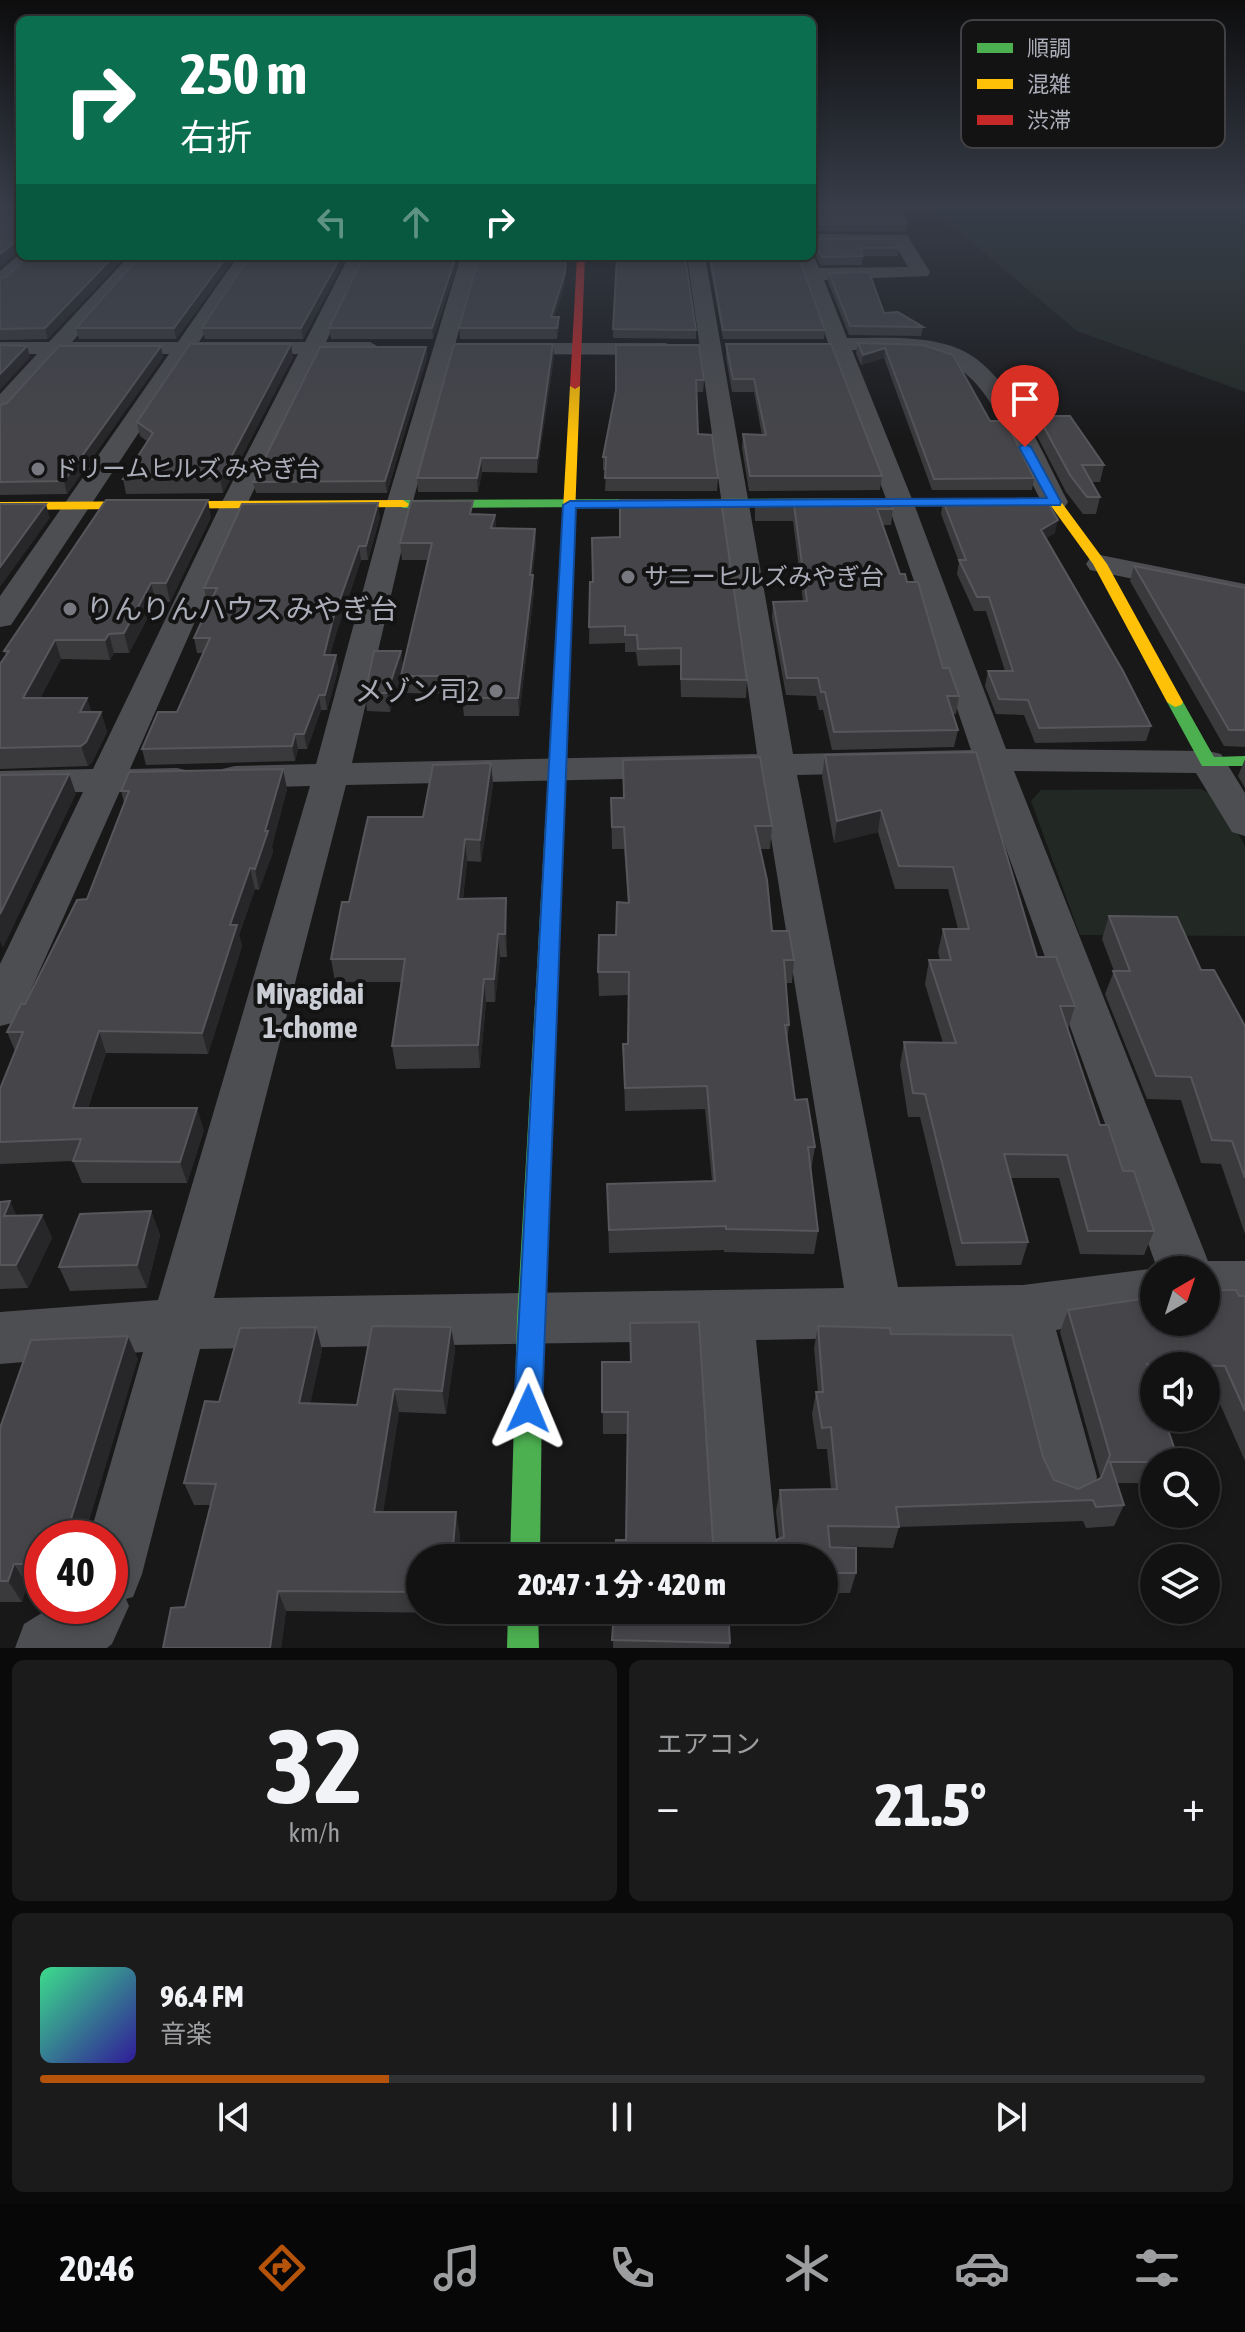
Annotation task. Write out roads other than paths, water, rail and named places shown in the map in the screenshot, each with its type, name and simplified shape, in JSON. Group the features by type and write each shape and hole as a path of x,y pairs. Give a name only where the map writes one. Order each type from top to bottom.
{"street":[{"path":"0,408 111,286"},
{"path":"0,618 227,286"},
{"path":"0,1010 233,506 343,286"},
{"path":"125,1520 331,775 399,505 458,349 466,286"},
{"path":"525,1544 530,1319 579,286"},
{"path":"703,286 719,349 734,503 777,766 876,1313"},
{"path":"816,286 901,504 992,760 1180,1256"},
{"path":"812,349 905,344 961,358 996,392 1055,502 1100,564 1245,824"},
{"path":"0,348 384,348"},
{"path":"458,349 719,349"},
{"path":"0,506 1055,502"},
{"path":"1100,564 1245,593"},
{"path":"0,782 992,760 1245,761"},
{"path":"1220,1285 1245,1285"},
{"path":"0,1338 180,1324 1023,1310 1140,1293"},
{"path":"1023,1310 1067,1477"},
{"path":"726,1314 745,1544"},
{"path":"48,1648 84,1624"},
{"path":"523,1624 523,1648"}],"place":[{"name":"ドリームヒルズ みやぎ台","path":"38,469"},
{"name":"サニーヒルズみやぎ台","path":"628,577"},
{"name":"りんりんハウス みやぎ台","path":"70,609"},
{"name":"メゾン司2","path":"496,691"}],"district":[{"name":"Miyagidai 1-chome","path":"310,1011"}]}
